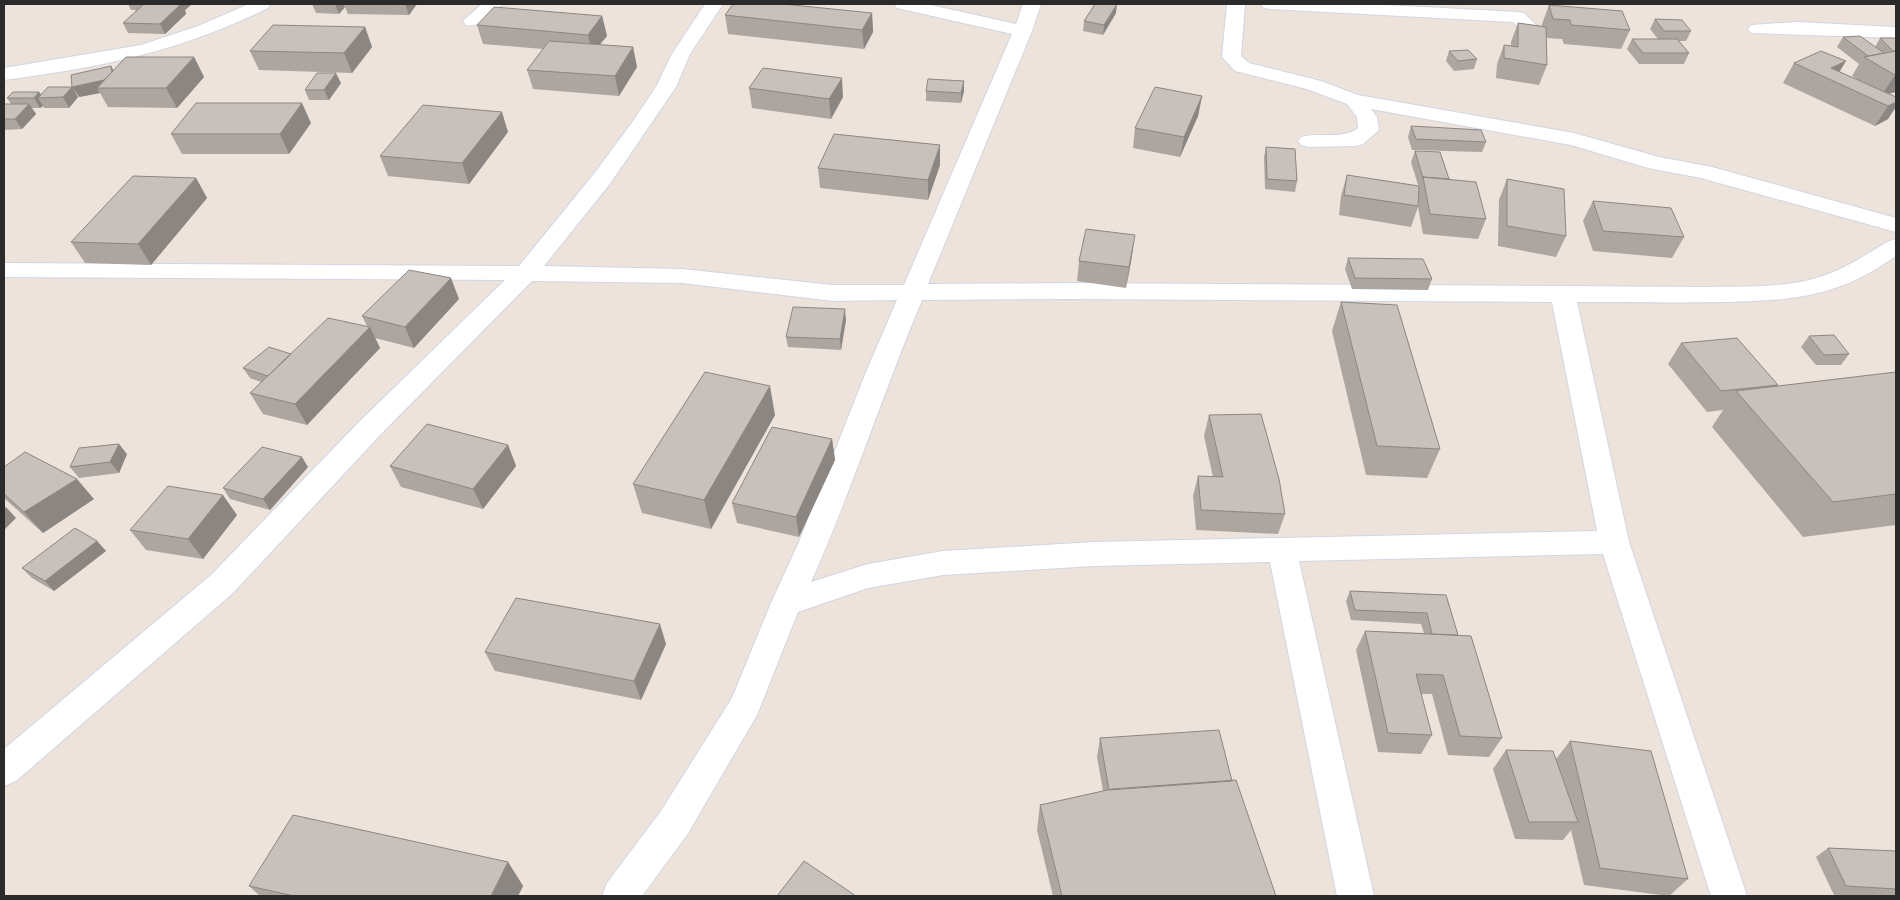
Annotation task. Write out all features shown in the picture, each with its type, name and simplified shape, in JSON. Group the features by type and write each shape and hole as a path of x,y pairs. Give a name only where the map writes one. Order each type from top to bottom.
{"street":[{"path":"4,74 85,62 146,50 218,24 262,4"},
{"path":"472,20 493,4"},
{"path":"4,770 222,584 371,427 526,273 601,180 638,128 666,87 681,54 714,4"},
{"path":"903,4 1023,31"},
{"path":"620,896 674,823 744,705 786,603 814,542 849,447 1023,31 1032,4"},
{"path":"1236,4 1231,57 1242,67 1314,85 1354,100 1574,139 1656,163 1704,172 1896,226"},
{"path":"1270,4 1514,11 1534,32"},
{"path":"1757,29 1797,28 1896,33"},
{"path":"1308,141 1356,140 1369,130 1367,117 1354,100"},
{"path":"4,270 526,273 682,276 832,294 1070,292 1705,295 1783,292 1818,286 1844,276 1896,246"},
{"path":"1563,294 1614,542 1729,896"},
{"path":"786,603 868,576 943,563 1094,554 1614,542"},
{"path":"1282,550 1356,896"}],"building":[{"path":"144,4 181,4 160,24 123,23"},
{"path":"733,4 783,4 872,13 862,30 725,15"},
{"path":"1095,4 1117,4 1104,25 1084,21"},
{"path":"1549,5 1622,11 1630,30 1571,25 1570,20 1553,19"},
{"path":"494,7 602,16 588,35 477,25"},
{"path":"1655,19 1682,20 1691,31 1664,31"},
{"path":"1518,23 1546,27 1547,65 1504,58 1504,45 1518,47"},
{"path":"273,25 365,27 344,53 250,51"},
{"path":"1860,36 1884,53 1868,56 1843,37"},
{"path":"1880,38 1896,38 1896,51 1893,51"},
{"path":"1632,39 1677,39 1689,53 1643,53"},
{"path":"549,41 633,47 615,76 527,70"},
{"path":"1468,50 1477,59 1458,61 1449,51"},
{"path":"1821,51 1846,61 1831,68 1896,97 1896,102 1888,106 1794,63"},
{"path":"1896,51 1896,75 1864,57"},
{"path":"126,57 194,57 166,88 97,88"},
{"path":"111,66 112,72 104,80 72,87 71,75"},
{"path":"763,68 842,78 829,99 749,88"},
{"path":"317,73 336,73 324,90 305,90"},
{"path":"928,79 964,81 961,93 926,91"},
{"path":"48,87 72,87 63,97 38,98"},
{"path":"1155,87 1202,96 1184,137 1135,128"},
{"path":"13,92 39,92 34,98 7,98"},
{"path":"196,103 302,103 280,134 171,134"},
{"path":"4,104 29,104 15,119 4,119"},
{"path":"423,105 502,112 462,163 380,156"},
{"path":"1411,126 1481,130 1486,142 1416,139"},
{"path":"834,134 940,145 928,180 818,168"},
{"path":"1266,147 1295,149 1297,181 1267,179"},
{"path":"1415,151 1440,152 1449,179 1423,178"},
{"path":"1347,175 1419,186 1418,206 1344,195"},
{"path":"133,176 196,178 138,244 71,242"},
{"path":"1423,177 1476,182 1486,219 1430,214"},
{"path":"1507,179 1564,189 1566,236 1507,226"},
{"path":"1593,201 1671,208 1684,237 1603,231"},
{"path":"1086,229 1135,235 1129,267 1079,261"},
{"path":"1348,258 1423,259 1432,279 1355,278"},
{"path":"409,270 451,278 405,327 362,316"},
{"path":"1341,302 1397,305 1440,449 1377,446"},
{"path":"793,307 845,309 840,339 786,337"},
{"path":"328,318 370,327 295,404 250,393"},
{"path":"1834,335 1849,354 1824,355 1809,336"},
{"path":"1737,338 1778,385 1721,391 1681,343"},
{"path":"269,347 291,354 268,376 243,368"},
{"path":"705,372 770,386 704,500 633,484"},
{"path":"1896,372 1896,494 1833,502 1736,391"},
{"path":"1261,414 1279,479 1285,514 1201,510 1198,476 1223,477 1209,415"},
{"path":"427,424 508,445 473,489 390,466"},
{"path":"772,427 832,439 796,517 732,503"},
{"path":"119,444 110,462 70,467 79,448"},
{"path":"262,447 302,457 263,499 223,488"},
{"path":"25,452 77,479 24,512 4,494 4,467"},
{"path":"168,486 223,495 188,539 130,530"},
{"path":"75,528 97,541 45,581 22,568"},
{"path":"1350,591 1446,595 1458,635 1432,634 1427,613 1355,610"},
{"path":"516,598 660,624 634,681 485,652"},
{"path":"1365,631 1471,636 1502,738 1460,736 1443,675 1416,674 1432,735 1388,733"},
{"path":"1219,730 1232,781 1109,790 1100,738"},
{"path":"1570,741 1651,751 1688,879 1600,868"},
{"path":"1506,750 1553,751 1578,822 1529,822"},
{"path":"1236,780 1276,896 1062,896 1040,805 1112,789"},
{"path":"293,815 508,862 491,896 294,896 249,886"},
{"path":"1828,848 1896,851 1896,889 1846,886"},
{"path":"804,861 856,896 777,896"}]}
